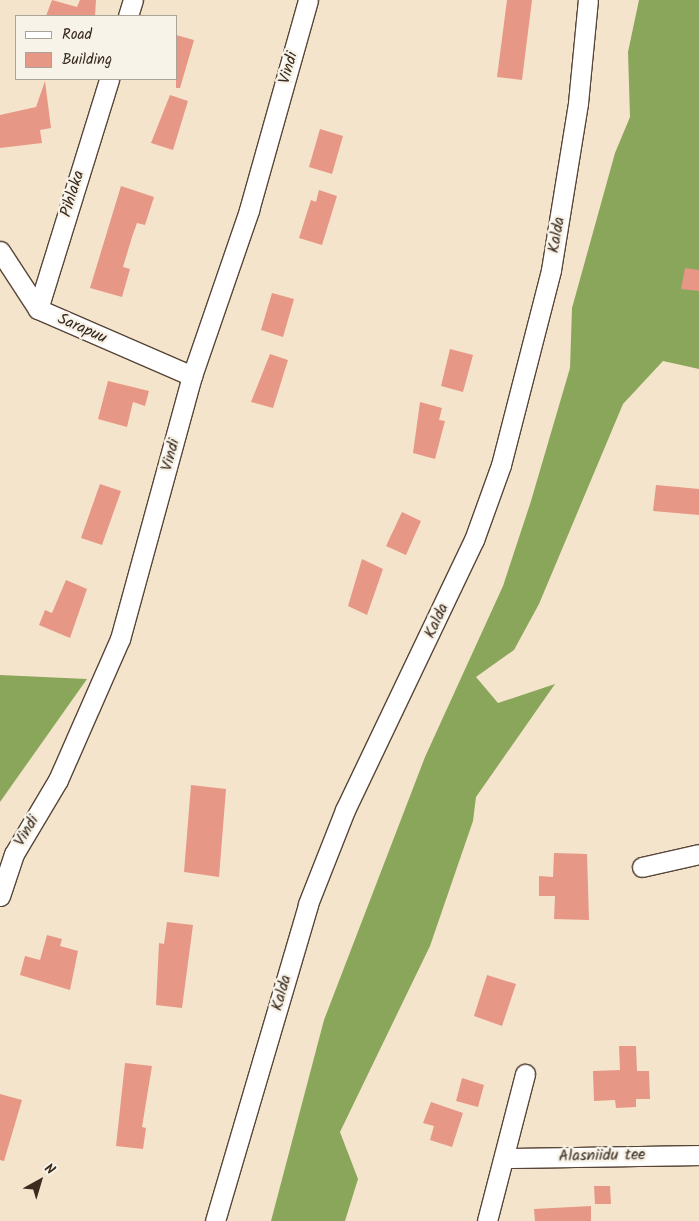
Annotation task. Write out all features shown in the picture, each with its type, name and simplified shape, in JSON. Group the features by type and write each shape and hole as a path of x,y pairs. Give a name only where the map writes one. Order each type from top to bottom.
{"street":[{"path":"128,15 133,0"},
{"name":"Vindi","path":"0,896 14,854 58,780 120,639 192,376 249,210 308,0"},
{"name":"Kalda","path":"215,1221 311,896 345,810 474,540 502,466 551,270 578,103 588,0"},
{"name":"Pihlaka","path":"38,309 109,80"},
{"name":"Sarapuu","path":"0,251 38,309 192,376"},
{"path":"642,867 699,854"},
{"path":"487,1221 505,1158 524,1074"},
{"name":"Alasniidu tee","path":"505,1158 699,1155"}],"green space":[{"path":"639,0 699,0 699,369 663,361 623,404 539,604 514,650 476,677 498,703 555,684 476,797 473,821 430,946 340,1132 358,1179 345,1221 271,1221 324,1020 425,757 503,586 531,501 570,368 572,308 615,153 630,117 628,52"},
{"path":"0,675 87,679 0,802"}],"building":[{"path":"52,0 77,7 80,0 96,0 95,15 46,15"},
{"path":"507,0 532,0 522,80 497,77"},
{"path":"178,36 194,40 180,88 176,88 176,80 178,80"},
{"path":"45,81 51,128 40,130 42,143 0,148 0,115 36,107"},
{"path":"170,95 188,101 173,150 151,143"},
{"path":"320,129 343,136 332,174 309,167"},
{"path":"121,186 154,197 145,225 137,223 132,237 123,267 130,269 122,297 90,288"},
{"path":"319,190 337,196 322,245 299,238 311,200 316,202"},
{"path":"685,268 699,270 699,291 681,289"},
{"path":"272,293 294,299 283,337 261,330"},
{"path":"450,349 473,355 463,392 441,386"},
{"path":"270,354 288,360 273,408 251,402"},
{"path":"108,381 149,391 145,406 133,402 127,427 98,419"},
{"path":"420,402 442,408 439,420 445,421 435,459 413,453"},
{"path":"100,484 121,491 102,545 81,538"},
{"path":"656,485 699,489 699,515 653,511"},
{"path":"402,512 421,521 406,555 386,546"},
{"path":"362,559 383,569 367,615 348,606"},
{"path":"66,580 87,589 70,638 39,625 45,610 52,613"},
{"path":"191,785 226,789 219,877 184,872"},
{"path":"554,853 587,854 589,920 554,919 555,896 539,896 539,876 553,877"},
{"path":"167,922 193,925 182,1008 156,1005 159,943 164,944"},
{"path":"47,935 62,939 60,946 78,951 70,990 20,975 25,956 40,960"},
{"path":"487,975 516,984 502,1026 474,1016"},
{"path":"619,1046 636,1046 637,1071 649,1071 650,1099 636,1099 636,1107 616,1108 615,1100 594,1101 593,1071 620,1070"},
{"path":"125,1063 152,1066 142,1127 146,1128 143,1149 116,1146"},
{"path":"462,1078 484,1085 478,1107 456,1101"},
{"path":"0,1094 22,1100 4,1161 0,1160"},
{"path":"431,1102 463,1113 452,1147 430,1140 434,1126 423,1123"},
{"path":"594,1186 610,1186 611,1204 595,1204"},
{"path":"591,1206 591,1221 535,1221 534,1209"}]}
